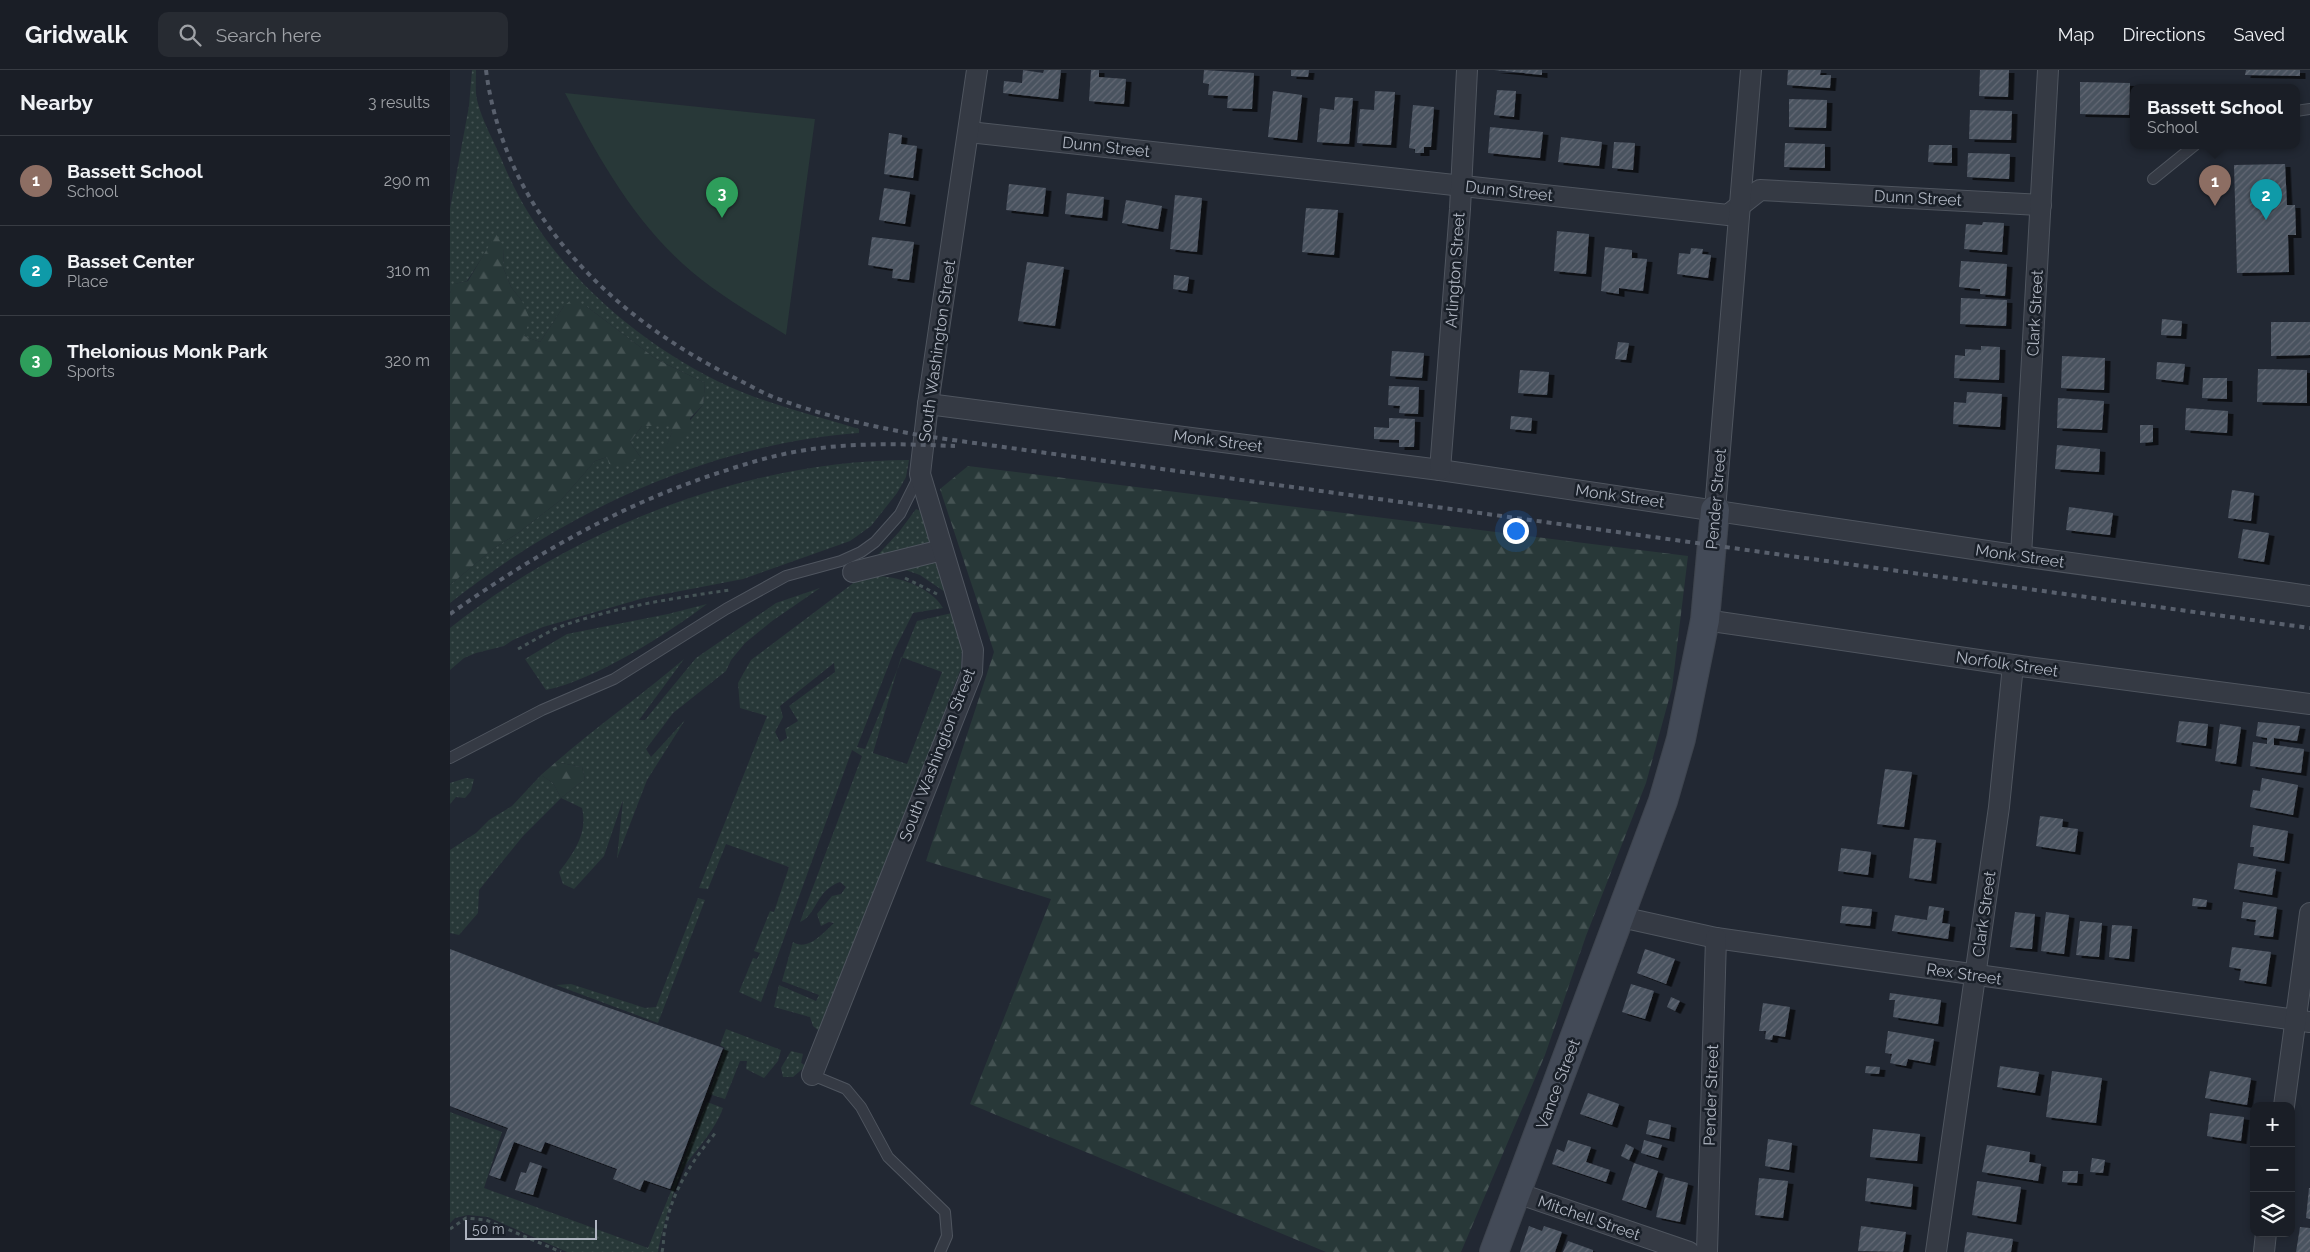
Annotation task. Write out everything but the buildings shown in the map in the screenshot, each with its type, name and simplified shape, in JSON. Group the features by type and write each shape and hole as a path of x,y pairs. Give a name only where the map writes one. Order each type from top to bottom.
{"street":[{"name":"South Washington Street","path":"812,1075 972,672 972,650 920,474 928,404 977,70"},
{"name":"Arlington Street","path":"1440,470 1460,209 1459,186 1467,70"},
{"name":"Pender Street","path":"1620,917 1663,801 1681,739 1705,620 1752,70"},
{"name":"Clark Street","path":"2021,556 2048,70"},
{"name":"Dunn Street","path":"968,132 1728,216 1760,190 2041,205"},
{"name":"Monk Street","path":"928,404 1440,470 2021,556 2310,596"},
{"path":"853,572 942,550"},
{"name":"Norfolk Street","path":"1705,620 2013,665 2310,704"},
{"name":"Clark Street","path":"1936,1252 2000,798 2013,665"},
{"path":"2285,1102 2303,1021 2310,913"},
{"name":"Rex Street","path":"1620,917 1716,938 2303,1021"},
{"name":"Vance Street","path":"1494,1252 1620,917"},
{"name":"Pender Street","path":"1707,1252 1716,938"},
{"name":"Mitchell Street","path":"1517,1193 1689,1252"},
{"path":"2264,1252 2266,1237"}],"lane":[{"path":"2153,179 2190,149"},
{"path":"450,758 542,710 614,679 726,609 786,576 840,561 875,542 900,514 920,474"},
{"path":"812,1075 846,1089 862,1107 888,1157 944,1212 946,1236 940,1252"}],"path":[{"path":"879,567 933,592 962,613"},
{"path":"518,649 561,627 596,616 695,595 766,587"},
{"path":"662,1252 665,1229 676,1195 692,1162 717,1131"},
{"path":"450,1229 466,1218 486,1220 561,1252"}],"green space":[{"path":"472,70 476,70 476,97 482,116 521,199 542,234 567,266 596,296 626,323 694,369 730,387 794,410 859,429 859,433 803,440 749,451 695,467 642,488 591,512 542,539 450,603 450,585 493,549 518,533 562,499 595,461 607,457 641,458 630,442 642,426 673,425 665,450 703,405 705,383 656,359 586,306 564,306 540,342 523,336 522,301 511,287 503,267 504,248 487,250 467,281 455,284 450,293 450,209 469,106"},
{"path":"565,93 815,119 786,335 707,284 665,246 631,206 616,184 589,139"},
{"path":"496,234 504,248 503,267 511,287 522,301 530,319 524,336 540,342 564,306 571,300 586,306 656,359 705,383 703,405 690,418 690,432 676,446 664,451 671,435 672,426 642,426 630,442 641,458 622,466 609,464 607,457 595,461 562,499 518,533 493,549 450,585 450,293 454,284 468,281"},
{"path":"909,460 906,477 897,493 871,526 850,541 743,579 644,598 543,627 504,646 464,658 450,670 450,628 499,592 552,560 608,531 666,506 726,487 787,472 848,463"},
{"path":"968,466 1688,556 1672,688 1646,783 1586,936 1545,1055 1461,1252 1326,1252 970,1104 1051,899 926,861 994,652 940,489"},
{"path":"916,509 921,511 930,543 872,561 899,532"},
{"path":"937,559 948,594 920,575 900,568"},
{"path":"875,576 894,578 913,584 931,594 943,608 913,613 894,651 857,747 865,749 898,669 873,753 907,764 942,672 902,657 917,621 952,613 962,648 961,668 835,1002 826,1024 818,1030 813,1026 810,1017 774,1007 779,985 816,1001 819,995 782,981 793,942 804,945 810,943 821,936 834,923 829,922 821,926 817,914 832,896 841,894 846,887 840,882 826,891 806,919 800,922 862,756 852,750 761,1002 739,992 753,958 757,959 760,953 754,951 770,911 774,912 789,867 726,844 708,889 699,888 767,716 740,708 738,683 751,660 860,578","holes":["834,663 835,672 789,706 798,721 785,729 787,738 780,742 775,732 783,717 780,706"]},
{"path":"820,588 772,621 745,643 731,660 726,671 673,713 646,749 651,757 685,720 647,780 617,858 623,800 604,856 574,889 563,884 559,872 570,858 581,834 583,826 582,808 561,798 585,779 582,767 556,762 587,736 684,659 639,720 645,720 696,658 776,603"},
{"path":"707,604 672,629 630,654 586,677 565,685 546,690 525,659 567,634 668,614"},
{"path":"556,762 582,767 585,779 561,798 553,783 541,775"},
{"path":"541,775 553,783 561,798 523,836 479,890 478,913 459,935 450,933 450,850 476,833 489,820 512,806"},
{"path":"466,778 474,779 471,791 465,798 456,797 450,804 450,783"},
{"path":"698,898 705,900 658,1023 556,985 571,984 645,1008 656,1007"},
{"path":"726,1029 781,1050 778,1061 764,1078 746,1069 747,1061 740,1061 725,1099 709,1094 725,1048 720,1045"},
{"path":"791,1051 803,1054 801,1063 806,1066 793,1077 783,1077 781,1068"},
{"path":"707,1102 723,1108 712,1130 687,1163 678,1180 658,1252 567,1252 488,1217 468,1215 455,1218 450,1223 450,1112 502,1132 484,1188 648,1248"}],"railway":[{"path":"486,70 497,122 515,170 540,215 571,255 607,292 648,325 691,354 770,396 816,412 924,436 2310,628"},
{"path":"450,614 511,573 575,536 640,503 709,476 765,458 819,448 878,444 955,446"}],"place":[{"name":"Bassett School","path":"2215,206"},
{"name":"Thelonious Monk Park","path":"722,218"},
{"name":"Basset Center","path":"2266,220"}]}
